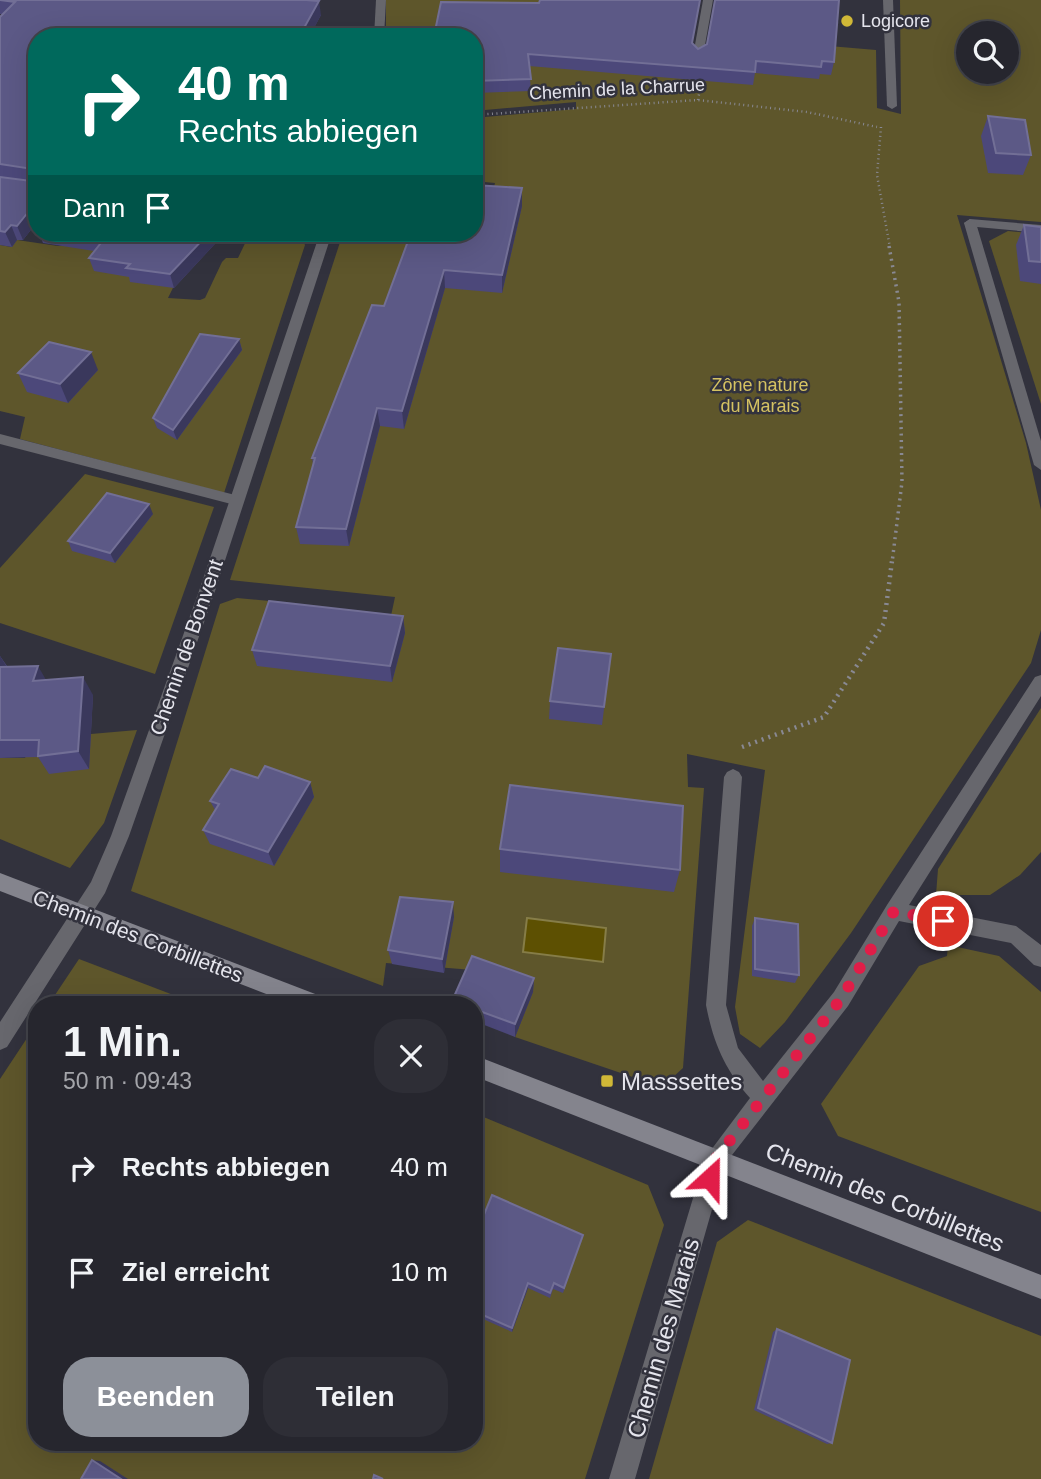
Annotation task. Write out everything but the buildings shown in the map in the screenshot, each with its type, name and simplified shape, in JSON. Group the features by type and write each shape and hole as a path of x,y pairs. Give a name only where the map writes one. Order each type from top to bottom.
{"street":[{"path":"379,28 381,0"},
{"path":"698,56 708,0"},
{"path":"888,0 892,106"},
{"path":"1041,229 970,223 1041,465"},
{"name":"Chemin de Bonvent","path":"28,996 98,887 120,836 207,591 235,500 323,242"},
{"path":"0,439 235,500"},
{"path":"716,1158 841,999 894,911 1041,682"},
{"path":"733,777 716,1005 722,1036 737,1068 763,1096"},
{"name":"Chemin des Corbillettes","path":"0,882 295,996"},
{"path":"894,911 1016,935 1041,958"},
{"name":"Chemin de Bonvent","path":"0,1040 28,996"},
{"name":"Chemin des Corbillettes","path":"483,1068 1041,1287"},
{"name":"Chemin des Marais","path":"622,1479 716,1158"}],"path":[{"name":"Chemin de la Charrue","path":"483,114 698,100 807,112 881,128 877,175 899,302 902,482 884,623 824,717 741,748 733,777"}],"green space":[{"name":"Zône nature du Marais","path":"386,0 564,0 687,51 696,77 695,93 703,92 712,36 876,50 877,108 901,114 900,0 1041,0 1041,222 957,215 1026,443 1041,510 1041,630 1031,663 851,933 785,1022 760,1048 740,1034 735,1007 765,770 687,754 688,787 704,788 683,1068 662,1087 515,1037 533,991 473,970 386,963 383,986 131,891 220,604 237,598 290,603 285,619 388,630 395,597 230,580 340,242 483,242 483,217 490,204 495,183 483,182 483,117 576,109 576,102 483,110 483,28 386,28"},
{"path":"1008,231 1041,234 1041,404 989,241"},
{"path":"17,240 58,246 102,242 196,242 168,298 200,300 205,298 222,262 226,258 238,258 246,242 304,242 305,245 224,493 20,439 25,417 0,411 0,245 11,247"},
{"path":"85,474 214,507 155,674 0,623 0,568"},
{"path":"1041,708 1041,852 1020,875 990,895 936,895 938,869"},
{"path":"137,730 104,823 70,868 0,839 0,758 25,758 27,753 91,734"},
{"path":"948,945 999,956 1041,992 1041,1212 838,1136 821,1104 919,966 947,956"},
{"path":"79,959 176,996 54,996"},
{"path":"28,1037 28,1451 483,1451 483,1117 648,1185 664,1225 585,1479 0,1479 0,1079"},
{"path":"748,1220 1041,1336 1041,1479 649,1479 717,1242"}],"shaded area":[{"path":"527,918 606,928 603,962 523,952"}],"place":[{"name":"Logicore","path":"847,21"},
{"name":"Masssettes","path":"607,1081"}],"route":[{"path":"710,1178 716,1158 841,999 894,911 943,921"}]}
